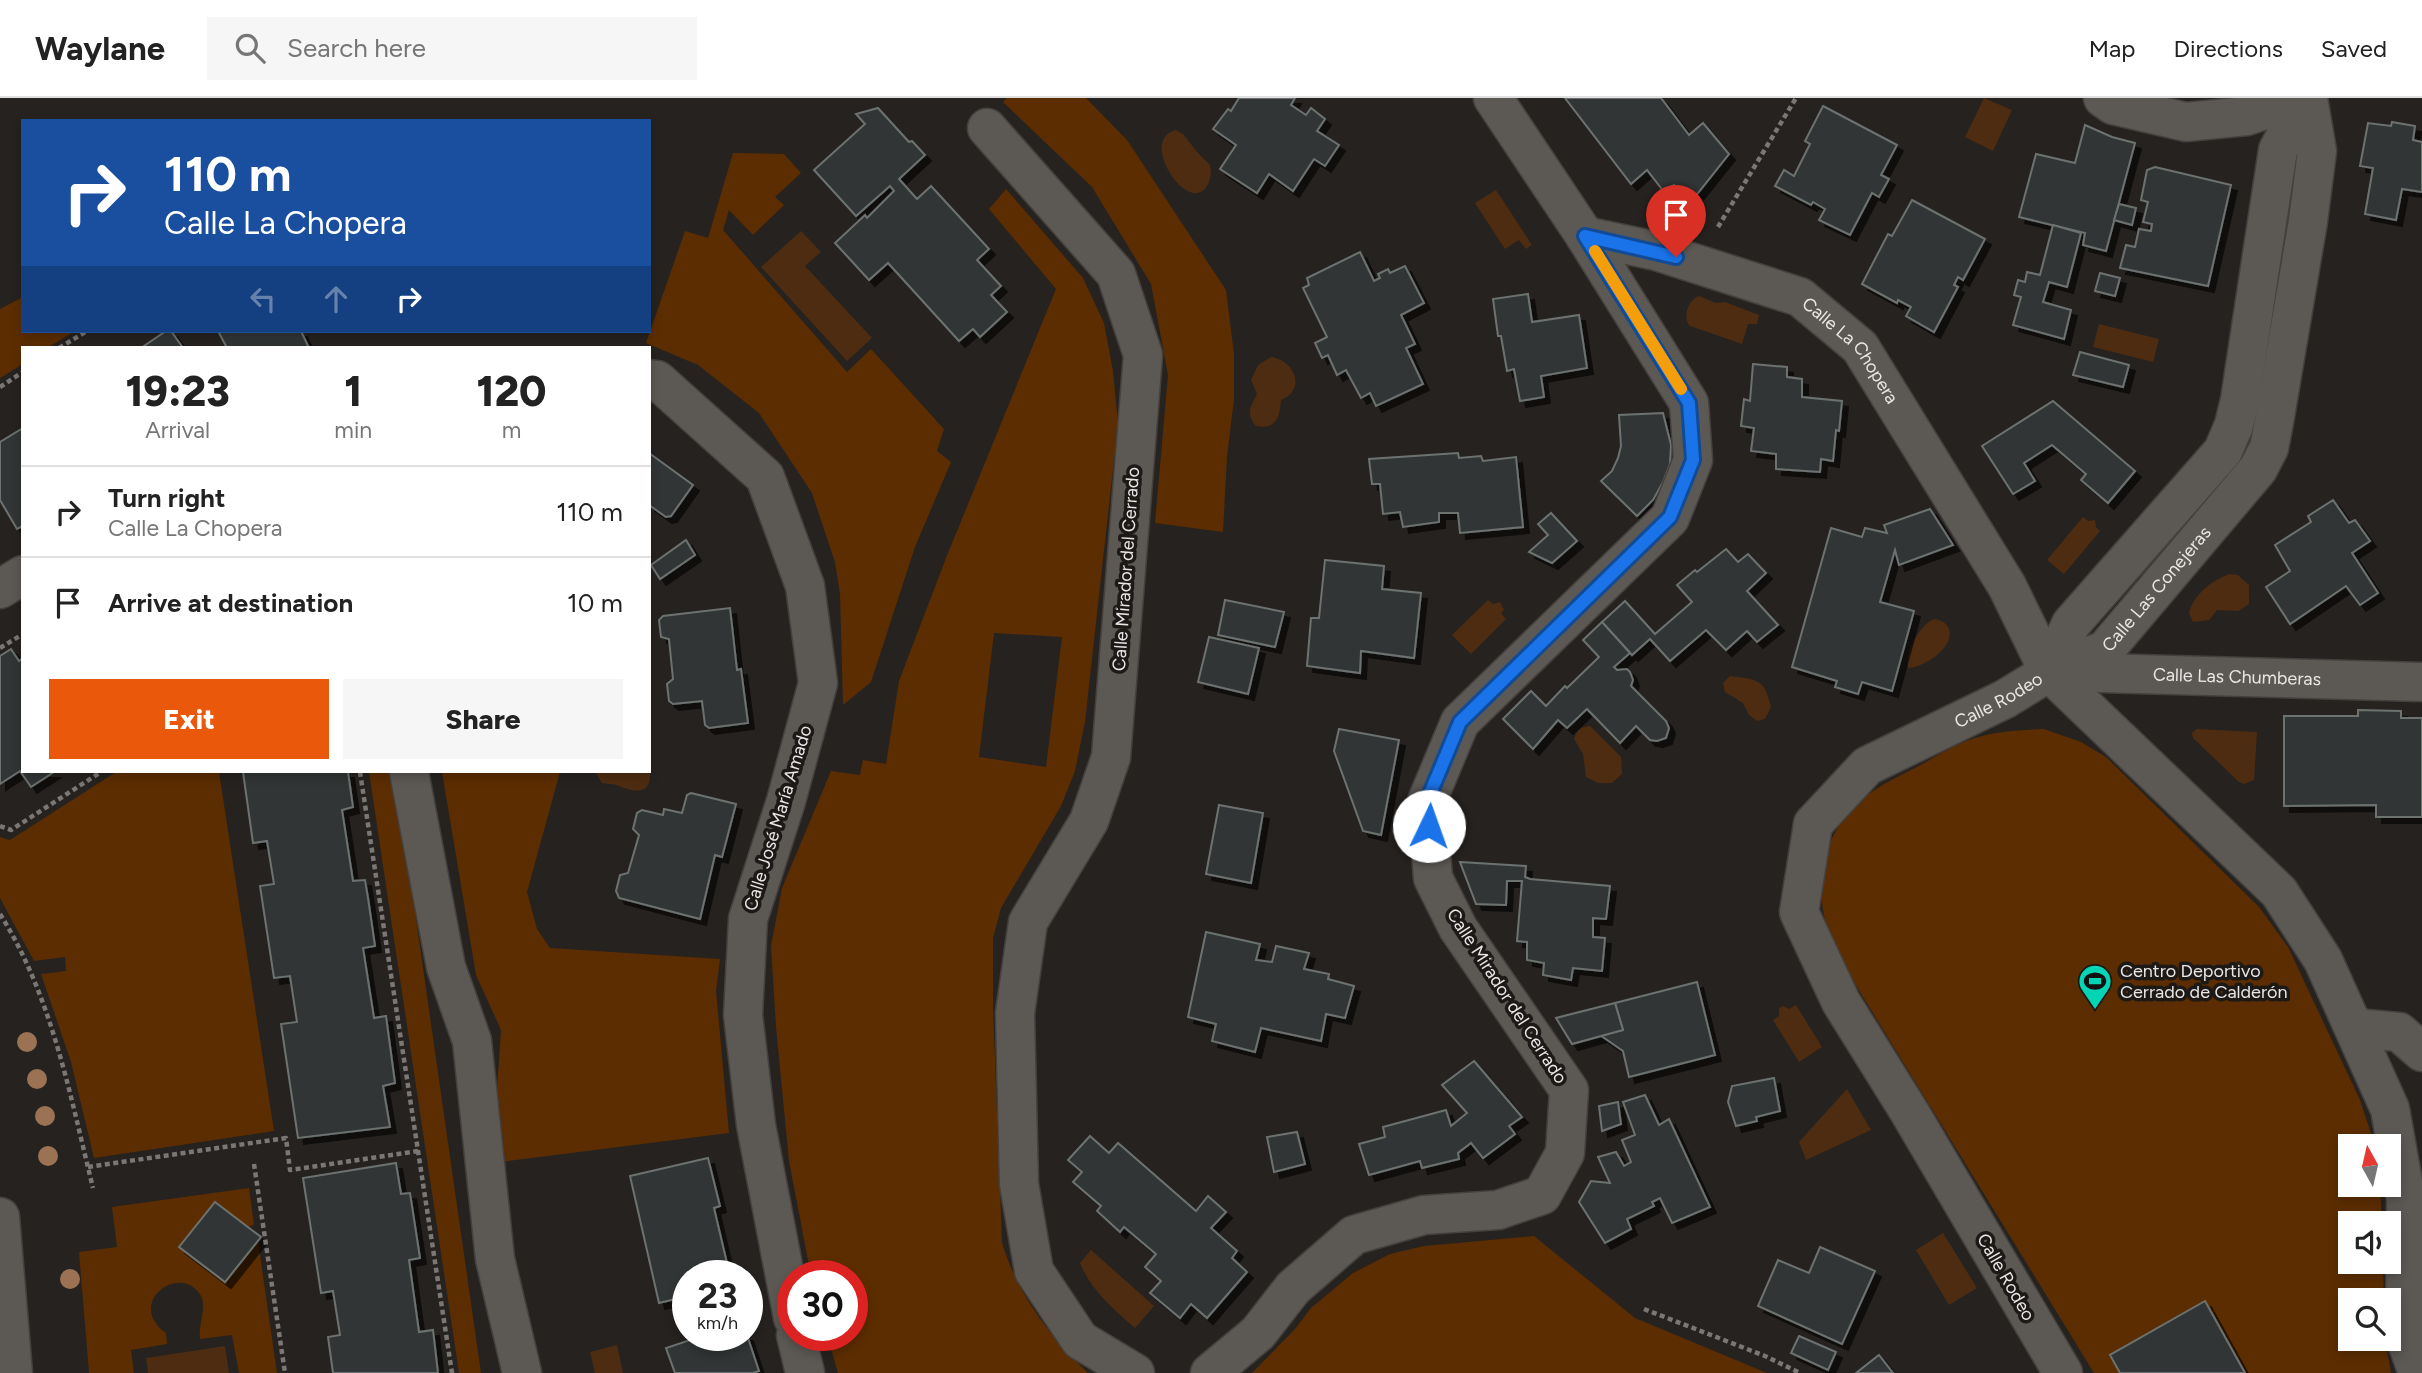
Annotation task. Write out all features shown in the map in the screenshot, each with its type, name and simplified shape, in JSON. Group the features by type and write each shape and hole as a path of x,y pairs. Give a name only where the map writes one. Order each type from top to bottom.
{"street":[{"path":"1493,98 1585,236"},
{"path":"2103,98 2113,105 2186,121 2247,116 2299,98"},
{"path":"2049,672 2071,624 2223,451 2234,425 2240,400 2278,150 2307,98"},
{"name":"Calle Mirador del Cerrado","path":"987,128 1116,274 1143,355 1111,757 1089,821 1028,922 1015,1013 1018,1184 1034,1270 1080,1340 1135,1373"},
{"name":"Calle La Chopera","path":"1585,236 1656,251 1800,297 1860,347 2007,586 2049,672"},
{"name":"Calle Mirador del Cerrado","path":"1210,1373 1258,1333 1293,1288 1354,1235 1424,1215 1498,1210 1542,1195 1565,1153 1569,1090 1458,928 1433,878 1427,801 1460,722 1670,517 1693,460 1689,403 1585,236"},
{"name":"Calle José María Amado","path":"651,379 657,380 765,477 804,586 818,683 786,801 748,919 743,1016 756,1125 782,1260"},
{"path":"0,589 21,576"},
{"name":"Calle Las Chumberas","path":"2049,672 2422,682"},
{"name":"Calle Rodeo","path":"2063,1373 1910,1113 1841,1002 1799,912 1813,824 1867,766 2005,699 2049,672 2279,892 2323,960 2356,1028 2390,1109 2406,1199 2406,1337 2418,1373"},
{"path":"408,773 446,967 472,1041 495,1259 522,1373"},
{"path":"2356,1028 2399,1032 2422,1052"},
{"path":"0,1217 13,1373"},
{"path":"800,1351 805,1373"}],"path":[{"path":"1712,237 1796,98"},
{"path":"63,346 84,333"},
{"path":"0,387 21,373"},
{"path":"0,648 21,635"},
{"path":"0,827 10,830 99,773"},
{"path":"360,773 452,1373"},
{"path":"0,914 28,970 59,1048 93,1188"},
{"path":"88,1167 286,1138 290,1170 418,1151"},
{"path":"254,1164 285,1373"},
{"path":"1644,1309 1765,1356 1800,1373"}],"shaded area":[{"path":"1007,98 1086,98 1127,140 1226,290 1234,354 1234,399 1227,457 1223,532 1155,523 1168,375 1151,284 1092,187 1003,102"},
{"path":"1984,98 2012,110 1993,151 1965,137"},
{"path":"1176,130 1183,134 1210,165 1208,184 1201,192 1190,192 1183,188 1166,166 1163,140"},
{"path":"733,153 784,154 801,173 775,197 784,205 753,235 729,210 723,230 847,372 871,349 944,429 937,451 951,462 915,547 871,682 843,705 840,594 835,562 812,493 759,413 698,365 646,343 685,231 708,238"},
{"path":"1006,189 1083,278 1104,323 1113,371 1118,424 1085,722 1075,771 1061,806 1001,908 993,938 1002,1243 1017,1280 1036,1314 1088,1373 838,1373 832,1351 868,1351 868,1260 808,1260 789,1161 776,1027 771,946 782,888 831,771 860,775 863,760 886,764 899,681 946,558 1056,289 989,209","holes":["994,633 1062,637 1046,767 979,757"]},
{"path":"1496,190 1532,245 1526,249 1519,240 1505,249 1475,203"},
{"path":"801,231 821,252 805,266 872,338 847,361 761,267"},
{"path":"1699,296 1716,303 1725,302 1759,315 1757,324 1748,324 1742,344 1690,326 1686,318 1687,309"},
{"path":"21,298 21,333 72,333 50,346 21,346 21,365 0,378 0,309"},
{"path":"2099,324 2159,339 2153,362 2093,347"},
{"path":"1271,357 1287,364 1292,370 1295,376 1294,390 1281,400 1276,421 1268,426 1256,426 1250,413 1257,394 1251,380 1258,365"},
{"path":"2083,517 2088,521 2095,520 2100,531 2064,574 2047,560"},
{"path":"2230,574 2238,575 2249,585 2249,604 2238,611 2217,610 2209,620 2193,622 2189,613 2199,594 2210,584"},
{"path":"1488,600 1493,604 1500,602 1504,610 1501,613 1506,619 1471,654 1452,635"},
{"path":"1934,619 1942,621 1948,627 1948,641 1930,660 1908,668 1908,656 1914,640 1923,627"},
{"path":"1730,676 1753,680 1766,690 1771,707 1765,719 1757,721 1749,715 1743,703 1725,692 1723,683"},
{"path":"1590,726 1621,757 1622,774 1612,783 1598,783 1586,777 1583,754 1574,739 1579,730"},
{"name":"Centro Deportivo Cerrado de Calderón","path":"2044,729 2081,742 2106,757 2259,907 2288,947 2360,1100 2371,1134 2338,1134 2338,1197 2381,1197 2381,1211 2338,1211 2338,1274 2383,1274 2384,1288 2338,1288 2338,1351 2387,1351 2391,1373 2094,1373 1833,948 1823,909 1822,872 1826,854 1843,820 1870,793 1945,751 1983,736"},
{"path":"2197,729 2257,732 2254,780 2244,784 2239,782 2193,738 2192,733"},
{"path":"114,773 219,773 274,1131 94,1158 71,1062 41,974 66,971 65,957 34,961 0,898 0,837 10,840"},
{"path":"369,773 395,773 481,1373 459,1373"},
{"path":"442,773 560,773 527,892 537,929 550,948 720,959 716,991 729,1133 501,1162 496,1104 501,1030 476,975"},
{"path":"596,773 650,773 649,784 642,790 602,783"},
{"path":"1796,1005 1822,1047 1799,1062 1773,1020 1779,1016 1779,1008 1783,1006 1789,1009"},
{"path":"1847,1089 1871,1130 1806,1160 1799,1142"},
{"path":"249,1188 254,1225 247,1227 215,1202 179,1247 225,1282 258,1241 277,1373 239,1373 232,1335 200,1339 203,1301 192,1286 181,1283 170,1284 160,1290 153,1299 151,1310 155,1321 166,1333 167,1344 131,1350 134,1373 89,1373 79,1252 117,1247 112,1207"},
{"path":"1943,1233 1977,1288 1949,1305 1916,1250"},
{"path":"1534,1236 1635,1318 1767,1373 1252,1373 1295,1329 1311,1308 1353,1273 1390,1254 1424,1246"},
{"path":"1091,1250 1154,1306 1135,1328 1103,1298 1084,1273 1080,1263"},
{"path":"617,1345 623,1373 595,1373 590,1352"},
{"path":"225,1346 229,1373 148,1373 146,1358"}],"building":[{"path":"1239,98 1295,98 1291,105 1306,115 1311,108 1325,119 1317,131 1339,145 1325,166 1314,159 1293,191 1269,174 1257,193 1220,169 1236,145 1213,129 1228,109 1231,111"},
{"path":"1565,98 1661,98 1689,135 1703,123 1729,154 1698,193 1685,202 1674,185 1664,192 1647,170 1631,184"},
{"path":"1823,106 1897,145 1881,175 1889,179 1879,197 1872,193 1850,235 1819,220 1825,209 1813,202 1811,205 1775,186 1784,170 1794,176 1810,144 1805,141"},
{"path":"878,108 909,142 912,141 925,155 899,179 917,199 931,186 989,249 977,260 1001,286 991,295 1007,312 980,337 973,329 959,341 888,263 869,280 835,243 865,215 867,218 894,191 890,186 856,216 814,170 865,124 856,114"},
{"path":"2392,122 2415,126 2413,140 2422,142 2422,192 2402,189 2396,220 2365,214 2373,168 2360,166 2368,123 2391,126"},
{"path":"2085,125 2112,137 2135,143 2106,251 2083,245 2085,233 2019,217 2036,154 2075,163"},
{"path":"2155,167 2231,185 2208,286 2120,268 2126,245 2135,247 2139,229 2151,231 2152,224 2143,222 2148,202 2141,200 2147,170"},
{"path":"1912,200 1985,239 1963,280 1958,277 1954,285 1958,287 1934,332 1906,316 1911,307 1898,300 1897,303 1862,284 1888,234 1892,236"},
{"path":"2119,204 2136,208 2132,225 2114,220"},
{"path":"2053,225 2081,233 2067,287 2049,282 2043,302 2071,310 2064,339 2013,325 2021,297 2014,295 2018,280 2025,282 2027,272 2040,275"},
{"path":"1360,252 1374,281 1380,278 1378,274 1388,269 1390,273 1405,266 1424,303 1401,315 1415,344 1406,348 1423,384 1376,406 1370,393 1361,398 1346,370 1337,375 1328,355 1322,358 1315,343 1327,337 1303,288 1309,285 1307,278"},
{"path":"2100,273 2120,278 2115,296 2095,291"},
{"path":"1528,294 1532,322 1579,315 1587,368 1541,376 1544,397 1520,401 1514,369 1507,371 1501,336 1498,336 1493,299"},
{"path":"163,333 172,333 182,346 144,346"},
{"path":"219,333 302,333 308,346 226,346"},
{"path":"2080,352 2129,365 2123,387 2073,375"},
{"path":"1753,364 1787,367 1787,377 1802,379 1802,397 1842,401 1833,461 1821,459 1820,472 1776,469 1776,454 1751,451 1754,428 1741,426 1744,399 1750,401"},
{"path":"2053,401 2135,471 2108,503 2081,480 2086,474 2052,445 2024,463 2035,481 2013,494 1982,446"},
{"path":"1663,413 1671,445 1670,464 1653,500 1637,516 1601,481 1612,471 1618,458 1621,446 1619,415"},
{"path":"21,429 21,527 17,529 0,500 0,442"},
{"path":"1458,453 1459,458 1481,456 1483,461 1516,457 1523,527 1460,533 1458,513 1439,513 1439,522 1403,527 1400,512 1383,514 1380,484 1372,484 1369,459"},
{"path":"651,454 693,485 671,516 666,517 651,506"},
{"path":"2333,500 2349,523 2355,520 2370,541 2352,553 2378,593 2360,605 2346,586 2290,624 2266,587 2290,571 2275,545 2311,522 2308,516"},
{"path":"1930,509 1953,545 1899,565 1895,550 1880,602 1914,611 1892,691 1862,682 1858,694 1835,687 1837,681 1792,667 1831,528 1862,537 1865,528 1887,533 1884,525"},
{"path":"1551,513 1577,541 1552,563 1529,552 1548,535 1538,524"},
{"path":"686,540 695,555 660,579 651,565"},
{"path":"1726,549 1738,562 1748,554 1766,573 1747,591 1778,625 1757,642 1747,631 1726,650 1706,630 1670,661 1650,639 1632,655 1602,622 1625,601 1655,634 1692,602 1677,585"},
{"path":"1325,560 1384,566 1382,589 1421,593 1414,658 1361,651 1360,673 1307,666 1311,618 1319,618"},
{"path":"1225,600 1284,612 1275,647 1218,635"},
{"path":"730,608 737,670 741,669 748,723 709,728 705,725 702,701 673,704 669,701 667,684 673,679 669,639 661,637 659,620 663,616"},
{"path":"1602,622 1630,653 1614,667 1630,672 1633,680 1631,686 1666,721 1669,728 1666,738 1650,740 1636,726 1620,743 1587,709 1567,728 1558,720 1533,749 1503,719 1531,691 1546,706 1599,657 1583,640"},
{"path":"1209,637 1259,648 1248,694 1198,682"},
{"path":"11,649 19,661 21,660 21,772 0,784 0,656"},
{"path":"2358,710 2401,711 2401,718 2422,718 2422,817 2376,817 2376,805 2284,806 2284,716 2358,716"},
{"path":"1339,729 1399,740 1381,835 1363,831 1334,751"},
{"path":"21,773 52,773 31,787"},
{"path":"243,773 348,773 353,807 342,810 353,881 365,880 368,898 375,946 363,948 374,1018 386,1016 395,1083 383,1086 390,1127 298,1138 281,1024 297,1022 290,976 274,978 260,886 274,884 267,841 253,843"},
{"path":"691,793 736,804 722,857 715,855 700,919 619,898 616,891 620,875 628,873 639,835 633,829 637,813 642,810 663,815 664,809 682,813 687,795"},
{"path":"1219,805 1263,813 1251,883 1206,874"},
{"path":"1460,862 1526,866 1525,877 1530,879 1610,886 1606,919 1593,918 1593,937 1605,938 1602,971 1573,968 1571,980 1543,975 1544,963 1527,960 1527,942 1517,941 1522,881 1507,881 1506,905 1476,904"},
{"path":"1206,932 1260,944 1256,960 1272,962 1276,946 1309,953 1304,969 1329,974 1328,979 1354,986 1345,1018 1326,1014 1321,1041 1261,1028 1255,1052 1212,1041 1216,1024 1188,1017"},
{"path":"1697,982 1715,1055 1629,1077 1623,1051 1600,1035 1623,1030 1615,1003"},
{"path":"1615,1003 1623,1030 1572,1044 1556,1018"},
{"path":"1474,1061 1522,1117 1509,1126 1515,1134 1483,1158 1471,1143 1458,1153 1459,1159 1422,1168 1420,1161 1369,1175 1359,1144 1385,1137 1383,1127 1446,1110 1451,1126 1467,1113 1442,1085"},
{"path":"1774,1078 1780,1111 1736,1126 1728,1102 1732,1086"},
{"path":"1645,1095 1659,1125 1669,1119 1710,1207 1672,1223 1660,1198 1652,1202 1654,1206 1627,1219 1631,1229 1605,1243 1579,1202 1591,1181 1610,1183 1598,1157 1616,1152 1624,1166 1631,1162 1622,1140 1635,1135 1623,1102"},
{"path":"1618,1102 1621,1124 1602,1131 1599,1106"},
{"path":"1297,1132 1305,1164 1274,1172 1267,1137"},
{"path":"1090,1136 1109,1153 1118,1143 1196,1211 1208,1196 1226,1212 1211,1228 1237,1251 1232,1258 1247,1272 1207,1318 1191,1304 1180,1318 1150,1293 1161,1281 1145,1267 1156,1254 1124,1227 1120,1232 1097,1211 1101,1206 1073,1182 1082,1172 1068,1160"},
{"path":"708,1158 720,1206 714,1208 726,1260 672,1260 672,1300 659,1303 630,1176"},
{"path":"396,1163 401,1194 410,1193 420,1258 409,1260 419,1332 433,1330 438,1373 333,1373 328,1337 340,1335 333,1291 321,1293 303,1178"},
{"path":"215,1202 261,1237 225,1282 179,1247"},
{"path":"1820,1247 1875,1271 1842,1344 1758,1306 1778,1260 1809,1273"},
{"path":"2205,1301 2245,1373 2120,1373 2110,1355"},
{"path":"1799,1336 1836,1352 1828,1370 1791,1353"},
{"path":"672,1346 672,1351 752,1351 759,1371 675,1373 666,1348"},
{"path":"1879,1355 1893,1373 1856,1373"}],"slow traffic":[{"path":"1595,251 1681,389"}],"place":[{"name":"Centro Deportivo Cerrado de Calderón","path":"2095,1011"}],"route":[{"path":"1429,826 1427,801 1460,722 1670,517 1693,460 1689,403 1585,236 1676,257"}]}
